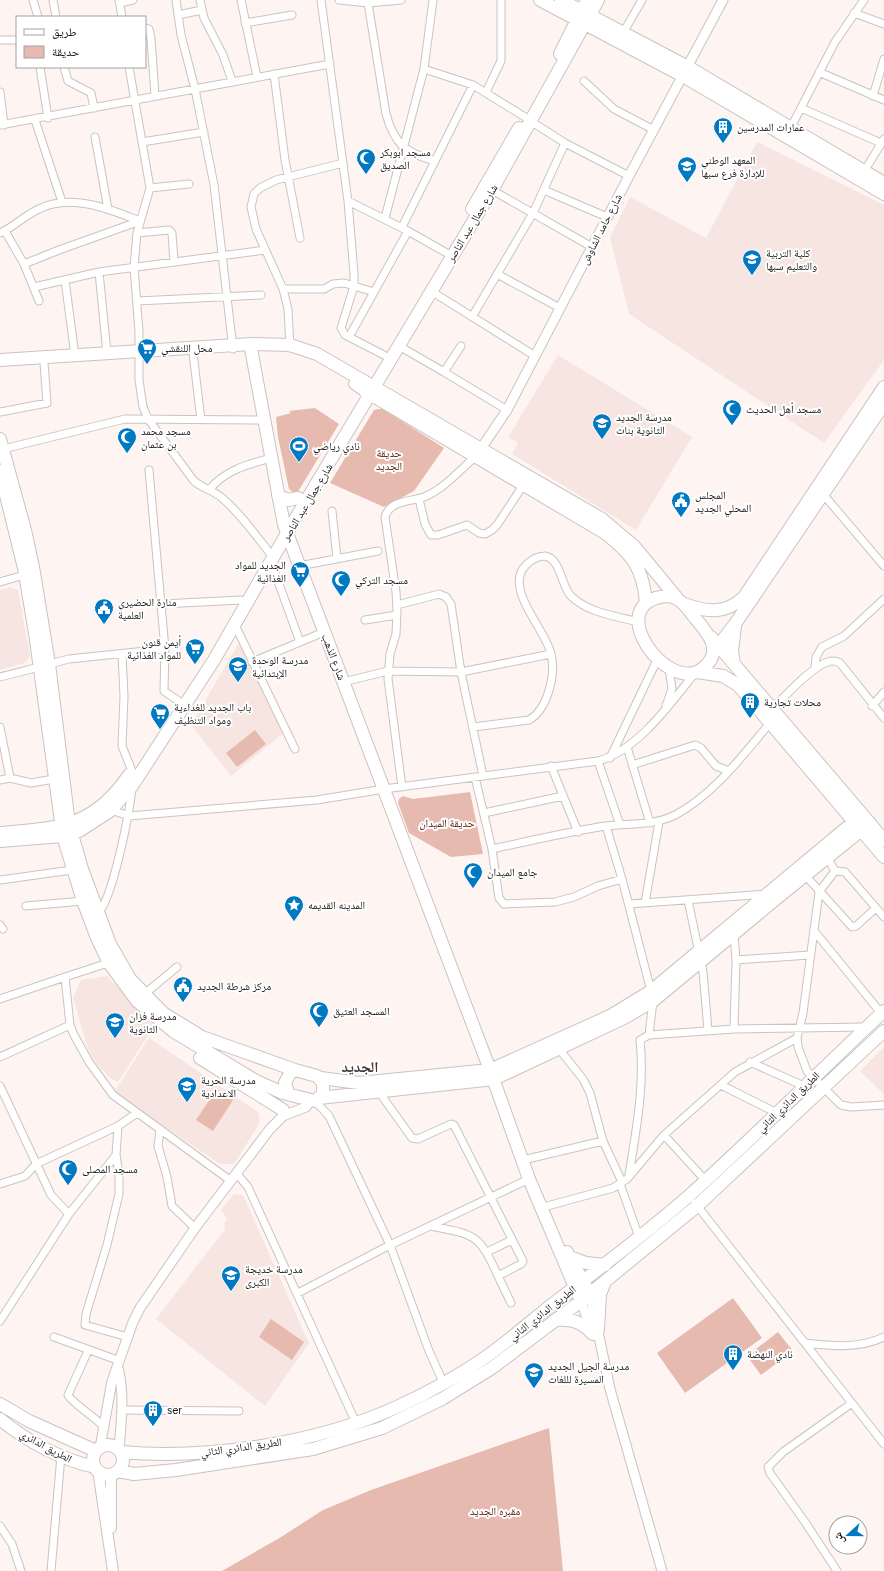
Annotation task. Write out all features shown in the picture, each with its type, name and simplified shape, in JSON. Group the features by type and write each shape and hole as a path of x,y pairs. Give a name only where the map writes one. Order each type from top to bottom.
{"main road":[{"path":"540,0 623,33 685,72 861,176 884,194"},
{"path":"561,0 583,18 685,72"},
{"name":"شارع جمال عبد الناصر","path":"583,18 587,0"},
{"name":"شارع جمال عبد الناصر","path":"106,808 180,702 241,600 270,557 367,388 384,355 492,190 528,119 583,18 598,0"},
{"name":"شارع جمال عبد الناصر","path":"286,530 298,498 367,388 399,346 431,291 449,254 528,119"},
{"path":"861,176 884,183"},
{"path":"0,360 107,353 192,353 233,347 251,349 290,347"},
{"path":"0,366 139,353 233,347 290,347 317,354 367,388 613,526 641,554 681,601 714,646 735,665 769,716"},
{"name":"شارع الذهب","path":"251,349 278,495 286,530 492,1074 540,1208 585,1297"},
{"path":"646,602 661,596 709,611 727,608 744,597 884,387"},
{"path":"696,672 708,663 714,646 735,624 884,404"},
{"path":"2,444 25,530 29,574 44,665 72,870 83,901 93,915"},
{"path":"479,452 524,484 595,526 617,542 638,566 644,585 646,602 640,613 638,622 640,635 658,658 669,668 683,673 696,672 723,676 738,685 769,716 862,823 884,857"},
{"path":"0,470 29,574"},
{"path":"278,495 288,500 298,498"},
{"name":"شارع جمال عبد الناصر","path":"0,833 85,828 132,786 214,660 235,625 270,557"},
{"path":"735,624 732,651 735,665"},
{"path":"44,665 54,778 66,830 93,915 114,961 140,998 173,1031 256,1081 279,1091 315,1100 379,1092 492,1074 559,1049 624,1018 699,957 767,894 862,823"},
{"path":"862,823 884,840"},
{"path":"699,957 734,934 827,857 862,823"},
{"name":"شارع جمال عبد الناصر","path":"0,841 66,830"},
{"path":"140,998 202,1037 321,1078 359,1083 492,1074 652,996"},
{"name":"الطريق الدائري الثاني","path":"120,1451 166,1455 197,1453 305,1438 356,1423 399,1406 483,1359 605,1265 689,1195 883,1012"},
{"path":"173,1031 182,1046 283,1113"},
{"name":"الطريق الدائري الثاني","path":"114,1473 134,1474 176,1470 291,1454 366,1434 420,1412 469,1384 606,1281 697,1206 735,1169 825,1088 884,1031"},
{"path":"289,1094 285,1082 290,1073 295,1070"},
{"path":"315,1100 324,1089 321,1078"},
{"path":"557,1301 565,1282 567,1259 605,1265"},
{"path":"554,1320 568,1319 576,1321 595,1332 600,1294 606,1281"},
{"name":"الطريق الدائري","path":"0,1404 29,1422 98,1449"},
{"name":"الطريق الدائري","path":"0,1419 24,1436 61,1456 97,1469"},
{"path":"110,1538 114,1473 123,1462 120,1451 110,1445 98,1449 94,1456 110,1538 113,1571"},
{"path":"97,1469 104,1474 114,1473"}],"street":[{"path":"33,0 38,16"},
{"path":"53,0 56,16"},
{"path":"122,16 120,1 133,0"},
{"path":"176,0 178,16 195,89 214,185 233,347"},
{"path":"200,0 204,18 223,55 232,81"},
{"path":"241,0 257,77"},
{"path":"320,0 348,201 354,286 341,328 349,337 384,355"},
{"path":"340,0 368,3 401,0"},
{"path":"385,218 424,69 433,0"},
{"path":"486,92 501,61 501,0"},
{"path":"623,33 642,0"},
{"name":"شارع حامد الشاوش","path":"479,452 507,410 628,176 723,0"},
{"path":"788,133 835,42 864,0"},
{"path":"368,3 386,114 390,127 404,148 435,161"},
{"path":"178,16 202,10"},
{"path":"854,13 884,24"},
{"path":"245,23 292,15"},
{"path":"146,28 149,29 151,38 155,96"},
{"path":"0,40 16,40"},
{"path":"873,96 884,59"},
{"path":"0,92 2,125 48,118 232,81 330,64"},
{"path":"40,68 48,118"},
{"path":"64,68 68,81 91,93 94,108"},
{"path":"129,68 150,188 137,233 134,267 137,302 139,380 144,413 194,481 202,487 210,489 234,510 270,557 300,642"},
{"path":"424,69 473,85 565,143 628,176"},
{"path":"819,72 884,100"},
{"path":"274,74 288,177 300,238"},
{"path":"584,81 614,109 654,130"},
{"path":"349,337 374,292 405,229 435,161 473,85"},
{"path":"801,108 883,141 861,176"},
{"path":"35,120 62,202"},
{"path":"142,142 204,132"},
{"path":"95,138 108,209"},
{"path":"472,317 532,213 565,143"},
{"path":"290,347 288,309 283,288 256,229 251,207 252,201 260,188 276,180 343,163"},
{"path":"150,188 189,184"},
{"path":"492,190 592,247"},
{"path":"544,190 607,217"},
{"path":"348,201 385,218 449,254"},
{"path":"40,301 24,264 3,232 39,208 62,202 90,204 140,221"},
{"path":"24,264 140,221"},
{"path":"137,233 169,230 172,233 174,262"},
{"path":"34,287 99,272 265,250"},
{"path":"99,272 107,353"},
{"path":"497,274 560,308"},
{"path":"65,280 75,356"},
{"path":"283,288 324,289 336,283 354,286 374,292"},
{"path":"431,291 535,356"},
{"path":"137,302 227,295 261,295"},
{"path":"399,346 507,410"},
{"path":"444,372 461,346"},
{"path":"192,353 201,420"},
{"path":"0,412 47,403 44,363"},
{"path":"2,444 69,434 116,420 134,418 265,420"},
{"path":"402,787 391,712 388,672 396,634 397,605 385,517 386,512 394,505 430,494 441,487 479,452"},
{"path":"210,489 220,478 228,473 243,466 271,458"},
{"path":"149,470 162,604 165,649 164,692 180,702"},
{"path":"418,498 431,535 438,535 467,525 479,533 485,534 497,525 524,484"},
{"path":"823,494 884,566"},
{"path":"332,511 337,559"},
{"path":"299,566 378,551"},
{"path":"473,727 529,720 537,716 542,710 548,693 551,676 551,654 544,635 526,603 518,585 521,571 530,562 538,557 548,556 554,561 567,590 578,602 589,608 638,622"},
{"path":"0,582 29,574"},
{"path":"397,605 439,594 446,597 454,612 461,672 483,776"},
{"path":"815,669 816,657 822,647 844,636 884,599"},
{"path":"162,604 241,600"},
{"path":"366,620 397,615"},
{"path":"235,625 295,748"},
{"path":"252,662 324,632"},
{"path":"0,677 69,659 165,649"},
{"path":"122,654 124,696 122,746 132,771"},
{"path":"343,682 388,672 461,672 551,654"},
{"path":"610,758 658,658"},
{"path":"492,848 606,826 660,822 689,807 729,771 769,716 815,669 830,661 840,663 872,706 884,718"},
{"path":"665,710 672,690 669,668"},
{"path":"106,808 129,816 317,800 384,789 598,761 610,758 627,747 665,710 696,672"},
{"path":"872,706 884,692"},
{"path":"0,727 10,778"},
{"path":"632,765 695,746 700,748 716,766 729,771"},
{"path":"627,747 650,823"},
{"path":"598,761 620,825"},
{"path":"551,766 578,832"},
{"path":"475,777 492,848 499,898 504,904 519,905 555,902 574,897 598,886 622,879"},
{"path":"0,780 10,778 31,782 54,778"},
{"path":"93,915 103,906 112,882 129,816 132,786"},
{"path":"484,814 564,796"},
{"path":"645,903 660,822"},
{"path":"606,826 629,904 652,996 649,1035"},
{"path":"827,857 835,871"},
{"path":"0,880 72,870"},
{"path":"835,871 820,892 800,1028 797,1038 800,1056 807,1071 842,1105 846,1107 884,1105"},
{"path":"835,871 845,872 884,917"},
{"path":"805,875 852,927 856,926 876,908"},
{"path":"629,904 767,894"},
{"path":"688,900 706,1002 708,1030"},
{"path":"26,906 83,901"},
{"path":"815,932 883,1012"},
{"path":"734,934 736,960 734,1029"},
{"path":"736,960 810,955"},
{"path":"0,999 114,961"},
{"path":"140,998 177,967"},
{"path":"65,978 70,1025 79,1046 107,1088 118,1100 160,1130 248,1187 298,1293 356,1423"},
{"path":"0,1057 70,1025"},
{"path":"630,1175 642,1092 643,1063 640,1040 649,1035 708,1030 867,1027"},
{"path":"540,1208 609,1190 621,1183 630,1175 664,1135 735,1072 750,1062 797,1038"},
{"path":"559,1049 583,1079 590,1093 603,1141 621,1183 639,1237"},
{"path":"750,1062 804,1086"},
{"path":"721,1085 777,1113"},
{"path":"0,1086 51,1195 69,1214"},
{"path":"379,1092 412,1138 418,1139 451,1124 454,1125 523,1261 521,1264 498,1276"},
{"path":"98,1449 112,1381 140,1308 195,1228 283,1113 285,1101 289,1094"},
{"path":"283,1113 306,1107 315,1100 329,1116 390,1245 429,1351 443,1382"},
{"path":"0,1184 25,1176 36,1164 118,1126 137,1113"},
{"path":"118,1126 116,1155 119,1173 119,1194 107,1245 86,1314 85,1325 128,1337"},
{"path":"160,1130 158,1146 167,1177 172,1206 195,1228"},
{"path":"664,1135 706,1180"},
{"path":"523,1160 603,1141"},
{"path":"0,1321 69,1214 116,1155"},
{"path":"298,1293 390,1245 529,1179"},
{"path":"689,1195 884,1444"},
{"path":"431,1226 472,1236 482,1244 511,1303"},
{"path":"487,1252 512,1240"},
{"path":"585,1297 662,1571"},
{"path":"54,1337 119,1365"},
{"path":"805,1344 829,1346 864,1344 884,1337"},
{"path":"88,1351 68,1395 71,1400 90,1413 103,1426"},
{"path":"119,1365 122,1410 120,1451"},
{"path":"837,1571 805,1522 770,1473 768,1467 783,1452 852,1403"},
{"path":"122,1410 239,1411"},
{"path":"51,1571 61,1456"},
{"path":"0,1526 12,1544 21,1571"}],"shaded area":[{"name":"كلية التربية والتعليم سبها","path":"757,142 884,205 884,360 824,443 629,314 610,237 630,197 706,238"},
{"name":"مدرسة الجديد الثانوية بنات","path":"558,355 692,437 636,530 512,454 518,443 508,437"},
{"path":"10,587 18,590 30,656 25,663 0,670 0,590"},
{"name":"مدرسة الوحدة الإبتدائية","path":"240,641 285,732 231,776 191,725"},
{"name":"مدرسة فزان الثانوية","path":"107,976 154,1026 118,1082 110,1078 97,1064 89,1052 73,998 81,980"},
{"name":"مدرسة الحرية الاعدادية","path":"149,1038 258,1112 260,1122 234,1164 220,1164 116,1094 116,1089"},
{"path":"884,1047 884,1094 860,1071"},
{"name":"مدرسة خديجة الكبرى","path":"234,1194 243,1195 309,1343 265,1406 156,1319 225,1229 224,1223 227,1219 221,1210"}],"green space":[{"name":"نادي رياضي","path":"315,408 339,424 296,495 289,489 278,437 276,417 291,413 289,411"},
{"name":"حديقة الجديد","path":"383,409 444,448 414,491 384,507 330,483 374,410"},
{"path":"255,730 266,744 237,767 226,753"},
{"name":"حديقة الميدان","path":"470,792 483,854 451,857 409,833 398,803 399,799 403,796 413,799"},
{"path":"217,1089 233,1100 213,1131 196,1120"},
{"path":"733,1298 762,1338 685,1393 657,1353"},
{"path":"271,1319 304,1342 292,1360 259,1337"},
{"path":"778,1332 793,1351 761,1375 747,1356"},
{"name":"مقبره الجديد","path":"549,1428 563,1571 222,1571 281,1537 323,1510 371,1490"}],"place":[{"name":"عمارات المدرسين","path":"723,144"},
{"name":"مسجد ابوبكر الصديق","path":"366,175"},
{"name":"المعهد الوطني للإدارة فرع سبها","path":"687,183"},
{"name":"كلية التربية والتعليم سبها","path":"752,276"},
{"name":"محل اللنقشي","path":"147,365"},
{"name":"مسجد أهل الحديث","path":"732,426"},
{"name":"مدرسة الجديد الثانوية بنات","path":"602,440"},
{"name":"مسجد محمد بن عثمان","path":"127,454"},
{"name":"نادي رياضي","path":"299,463"},
{"name":"المجلس المحلي الجديد","path":"681,518"},
{"name":"الجديد للمواد الغذائية","path":"300,588"},
{"name":"مسجد التركي","path":"341,597"},
{"name":"منارة الحضيري العلمية","path":"104,625"},
{"name":"أيمن قنون للمواد الغذائية","path":"195,665"},
{"name":"مدرسة الوحدة الإبتدائية","path":"238,683"},
{"name":"محلات تجارية","path":"750,719"},
{"name":"باب الجديد للغداءية ومواد التنظيف","path":"160,730"},
{"name":"جامع الميدان","path":"473,889"},
{"name":"المدينه القديمه","path":"294,922"},
{"name":"مركز شرطة الجديد","path":"183,1003"},
{"name":"المسجد العتيق","path":"319,1028"},
{"name":"مدرسة فزان الثانوية","path":"115,1039"},
{"name":"مدرسة الحرية الاعدادية","path":"187,1103"},
{"name":"مسجد المصلى","path":"68,1186"},
{"name":"مدرسة خديجة الكبرى","path":"231,1292"},
{"name":"نادي النهضة","path":"733,1371"},
{"name":"مدرسة الجيل الجديد المسيرة لللغات","path":"534,1389"},
{"name":"ser","path":"153,1427"}],"district":[{"name":"الجديد","path":"360,1067"}]}
